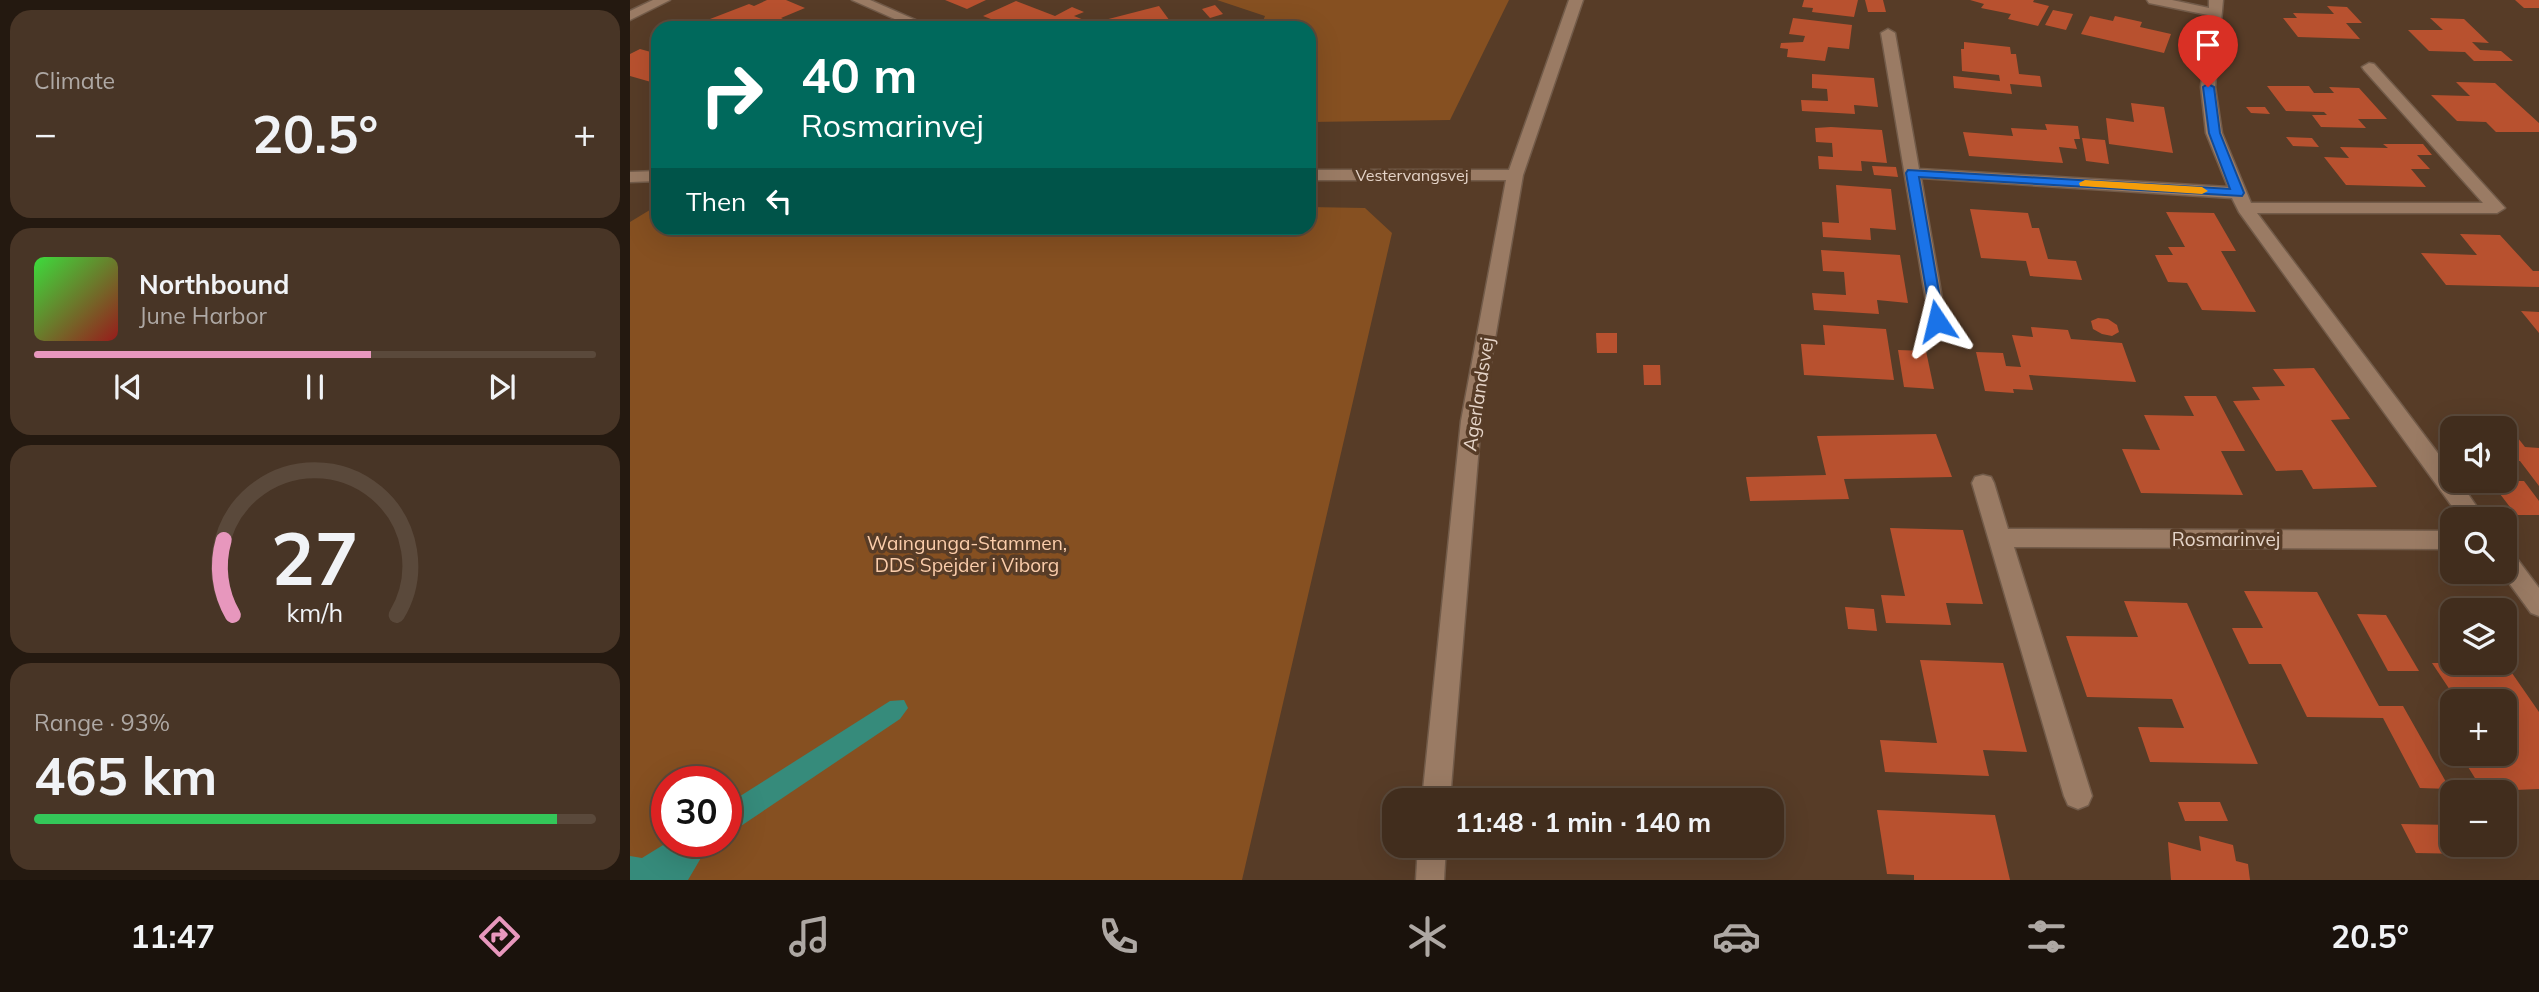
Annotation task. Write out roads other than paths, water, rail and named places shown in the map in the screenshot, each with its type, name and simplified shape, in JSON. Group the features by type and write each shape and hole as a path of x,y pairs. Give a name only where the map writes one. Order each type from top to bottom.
{"street":[{"path":"630,16 663,0"},
{"path":"859,0 910,21"},
{"name":"Agerlandsvej","path":"1437,788 1471,421 1514,176 1576,0"},
{"path":"2154,0 2216,6 2208,87 2214,133 2241,200 2465,507"},
{"path":"1888,33 1937,321"},
{"path":"1912,173 2241,200 2497,208 2369,67"},
{"name":"Vestervangsvej","path":"1316,175 1514,176"},
{"path":"630,177 651,176"},
{"path":"1983,483 2078,796"},
{"name":"Rosmarinvej","path":"1999,538 2440,540"},
{"path":"2517,576 2539,606"},
{"path":"1430,880 1431,858"}],"water":[{"path":"904,700 908,708 900,719 742,825 742,795 890,701"},
{"path":"651,852 651,857 701,857 688,880 630,880 630,856 642,858"}],"park label":[{"name":"Waingunga-Stammen, DDS Spejder i Viborg","path":"967,554"}]}
